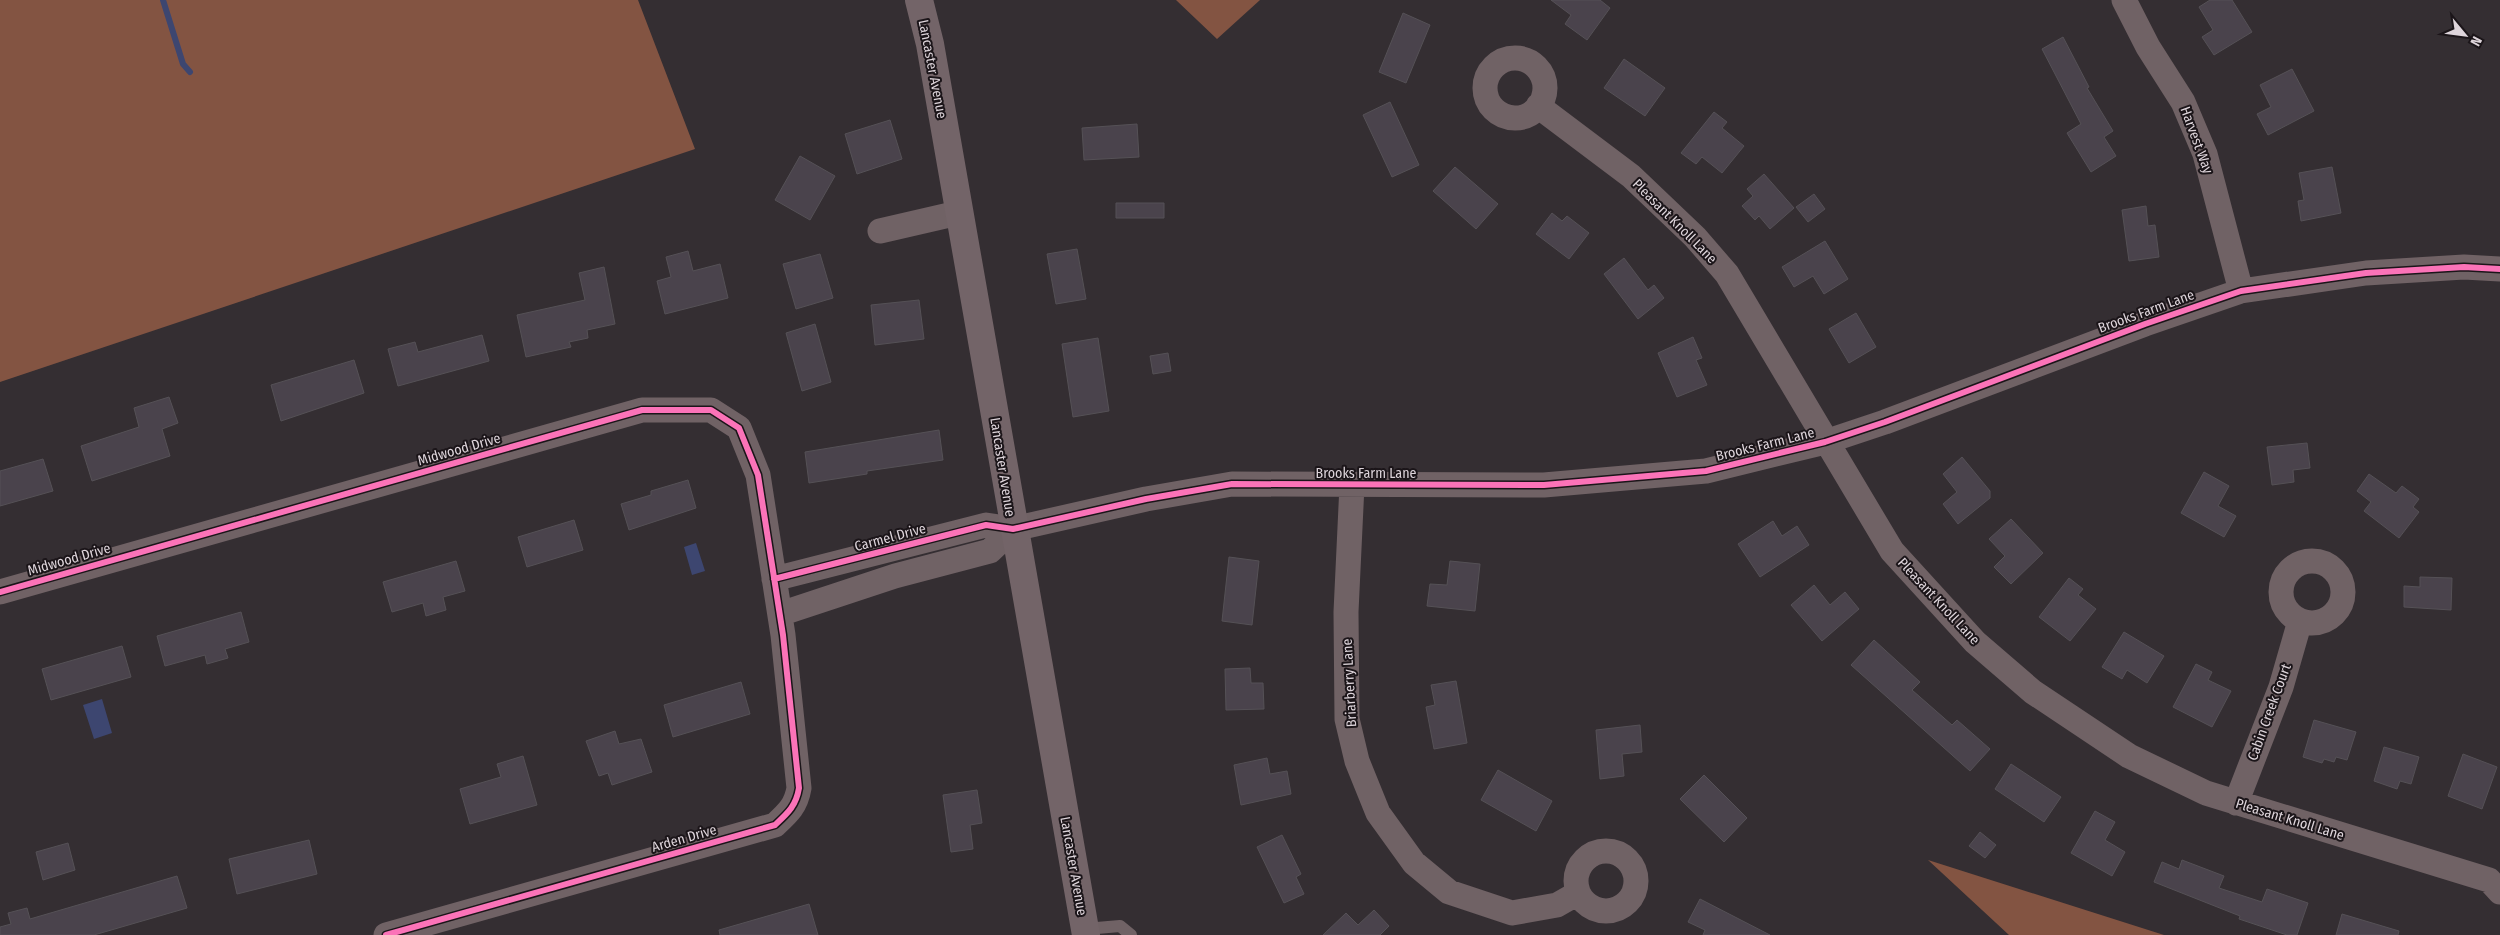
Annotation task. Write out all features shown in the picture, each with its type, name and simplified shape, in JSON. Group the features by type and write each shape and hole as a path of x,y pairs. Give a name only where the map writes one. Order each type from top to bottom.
{"main road":[{"name":"Lancaster Avenue","path":"919,0 930,44 1013,529 1085,932"}],"street":[{"name":"Harvest Way","path":"2124,0 2148,46 2183,102 2205,154 2240,291"},
{"name":"Pleasant Knoll Lane","path":"1538,106 1631,176 1695,237 1727,274 1892,551 1975,642 2033,692 2130,756 2206,793 2496,880"},
{"path":"880,231 958,213"},
{"name":"Brooks Farm Lane","path":"1013,529 1146,499 1232,484 1544,485 1706,471 1826,442 1987,385 2145,324 2240,291 2366,273 2464,267 2500,269"},
{"name":"Midwood Drive","path":"0,592 642,410 712,410 738,428 758,476 780,614"},
{"name":"Briarberry Lane","path":"1352,485 1346,612 1348,719 1357,761 1378,813 1414,863 1449,892 1512,913 1556,905 1578,893"},
{"name":"Carmel Drive","path":"774,579 986,525 1013,529"},
{"path":"780,614 895,576 990,551 1013,529"},
{"name":"Arden Drive","path":"386,935 776,825 791,811 797,801 799,788 780,614"},
{"name":"Cabin Creek Court","path":"2236,802 2280,687 2300,621"}],"lane":[{"path":"1085,932 1120,926 1131,935"}],"shaded area":[{"path":"0,0 638,0 695,149 0,382"},
{"path":"1176,0 1260,0 1217,39"},
{"path":"1928,860 2164,935 2009,935"}],"water":[{"path":"696,543 705,571 692,575 684,547"},
{"path":"102,699 112,733 94,739 83,705"}],"building":[{"path":"1551,0 1600,0 1610,8 1587,40 1565,24 1571,15"},
{"path":"2210,0 2232,0 2252,32 2214,55 2202,37 2213,30 2199,7"},
{"path":"1403,13 1430,25 1406,83 1379,72"},
{"path":"2063,37 2089,87 2087,88 2113,131 2104,137 2116,156 2091,172 2067,133 2081,124 2042,49"},
{"path":"1624,59 1665,88 1645,116 1604,88"},
{"path":"2292,69 2314,111 2268,135 2257,114 2271,107 2260,85"},
{"path":"1390,102 1419,165 1392,177 1363,115"},
{"path":"1714,112 1727,122 1722,128 1744,146 1722,173 1702,157 1696,164 1681,153"},
{"path":"890,120 902,159 857,174 845,134"},
{"path":"1137,124 1139,157 1084,160 1082,128"},
{"path":"800,156 835,176 810,220 775,200"},
{"path":"1455,167 1498,204 1476,229 1433,191"},
{"path":"2332,167 2341,213 2301,221 2298,201 2304,200 2299,173"},
{"path":"1764,174 1794,208 1770,229 1759,216 1755,220 1742,206 1753,196 1747,189"},
{"path":"1814,194 1825,209 1808,222 1796,207"},
{"path":"1116,203 1164,203 1164,218 1116,218"},
{"path":"2146,206 2148,226 2155,225 2159,257 2129,261 2122,210"},
{"path":"1552,213 1562,221 1567,216 1589,233 1569,259 1536,234"},
{"path":"1825,241 1848,279 1824,294 1813,276 1794,287 1782,267"},
{"path":"1077,249 1086,299 1056,304 1047,254"},
{"path":"688,251 693,271 720,264 728,298 665,314 657,281 671,277 666,257"},
{"path":"820,254 833,298 796,309 783,264"},
{"path":"1624,258 1648,290 1654,285 1664,298 1638,319 1604,274"},
{"path":"604,267 615,324 587,330 588,338 569,342 571,347 526,357 517,315 585,300 579,273"},
{"path":"919,300 924,339 875,345 871,305"},
{"path":"1856,313 1876,347 1849,363 1829,329"},
{"path":"815,324 831,382 802,391 786,333"},
{"path":"482,335 489,361 398,386 388,349 415,342 418,352"},
{"path":"1693,337 1702,358 1696,360 1707,385 1677,397 1658,353"},
{"path":"1098,338 1109,411 1073,417 1062,344"},
{"path":"1168,353 1171,371 1153,374 1150,356"},
{"path":"354,360 364,393 281,421 271,385"},
{"path":"169,397 178,423 162,429 170,456 92,481 81,446 139,427 134,408"},
{"path":"939,430 943,460 867,471 867,474 809,483 805,452"},
{"path":"2307,443 2310,468 2293,470 2294,482 2272,485 2267,447"},
{"path":"1962,457 1990,491 1990,498 1958,524 1943,504 1957,492 1943,474"},
{"path":"43,459 53,491 0,506 0,471"},
{"path":"2204,472 2229,486 2218,506 2236,516 2224,537 2181,513"},
{"path":"2369,474 2396,493 2402,486 2419,499 2413,507 2419,512 2399,538 2364,511 2371,502 2357,491"},
{"path":"688,480 696,508 629,530 621,504 651,495 651,491"},
{"path":"2011,519 2043,553 2011,584 1994,567 2005,556 1989,539"},
{"path":"574,520 583,550 527,567 518,537"},
{"path":"1773,521 1782,536 1797,526 1809,545 1760,577 1738,544"},
{"path":"1229,557 1259,561 1252,625 1222,621"},
{"path":"456,561 465,591 443,597 446,610 426,616 423,603 392,612 383,582"},
{"path":"1450,561 1480,564 1475,611 1427,606 1430,584 1447,585"},
{"path":"2420,577 2452,578 2451,610 2404,607 2404,586 2420,587"},
{"path":"2069,578 2083,589 2078,595 2096,609 2070,641 2039,617"},
{"path":"1814,585 1830,605 1845,592 1859,609 1822,641 1791,605"},
{"path":"241,612 249,642 225,649 228,658 207,664 205,655 165,666 157,636"},
{"path":"2124,632 2164,656 2147,683 2127,670 2122,679 2102,667"},
{"path":"1874,640 1920,682 1912,690 1952,725 1957,720 1990,749 1970,771 1851,665"},
{"path":"122,646 131,677 51,700 42,669"},
{"path":"2196,664 2212,672 2208,680 2231,691 2212,727 2173,707"},
{"path":"1250,668 1251,683 1263,683 1264,709 1226,710 1225,669"},
{"path":"1456,681 1467,743 1434,749 1426,707 1435,705 1431,685"},
{"path":"741,682 750,714 673,737 664,705"},
{"path":"2314,720 2356,732 2347,760 2336,757 2334,762 2324,759 2322,763 2303,757"},
{"path":"1640,725 1642,752 1622,754 1624,776 1600,779 1596,730"},
{"path":"615,731 619,744 641,739 652,772 612,785 608,773 599,776 586,741"},
{"path":"2384,747 2419,757 2411,784 2400,781 2397,789 2374,781"},
{"path":"2463,754 2497,767 2482,809 2448,796"},
{"path":"523,756 537,805 470,824 460,789 501,777 497,764"},
{"path":"1267,758 1270,774 1287,771 1291,794 1241,805 1234,765"},
{"path":"2011,764 2061,797 2044,822 1995,789"},
{"path":"1498,770 1552,801 1536,831 1481,800"},
{"path":"1704,775 1747,818 1724,842 1680,799"},
{"path":"977,790 982,823 970,825 973,849 951,852 943,795"},
{"path":"2095,811 2115,822 2105,840 2125,852 2112,876 2071,853"},
{"path":"1980,832 1996,845 1985,858 1969,846"},
{"path":"1282,835 1301,874 1296,877 1304,894 1284,903 1257,847"},
{"path":"309,840 317,874 237,894 229,859"},
{"path":"68,843 75,870 43,880 36,852"},
{"path":"2182,860 2224,876 2219,888 2262,902 2267,889 2308,903 2297,935 2287,935 2239,919 2240,916 2154,882 2162,862 2179,869"},
{"path":"177,876 187,908 94,935 0,935 0,927 11,924 8,913 27,908 30,919"},
{"path":"1700,899 1770,935 1703,935 1705,930 1688,922"},
{"path":"809,904 818,935 720,935 719,930"},
{"path":"1374,910 1389,926 1380,935 1323,935 1346,913 1358,925"},
{"path":"2342,914 2399,931 2398,935 2336,935"}],"waterway":[{"path":"163,0 183,64 190,72"}],"cycle path":[{"path":"774,579 986,525 1013,529 1146,499 1232,484 1544,485 1706,471 1825,442 1885,422 2145,324 2241,291 2366,273 2464,267 2500,269"},
{"path":"0,592 642,410 711,410 739,428 758,475 783,635 799,788 791,809 775,825 386,935"}]}
